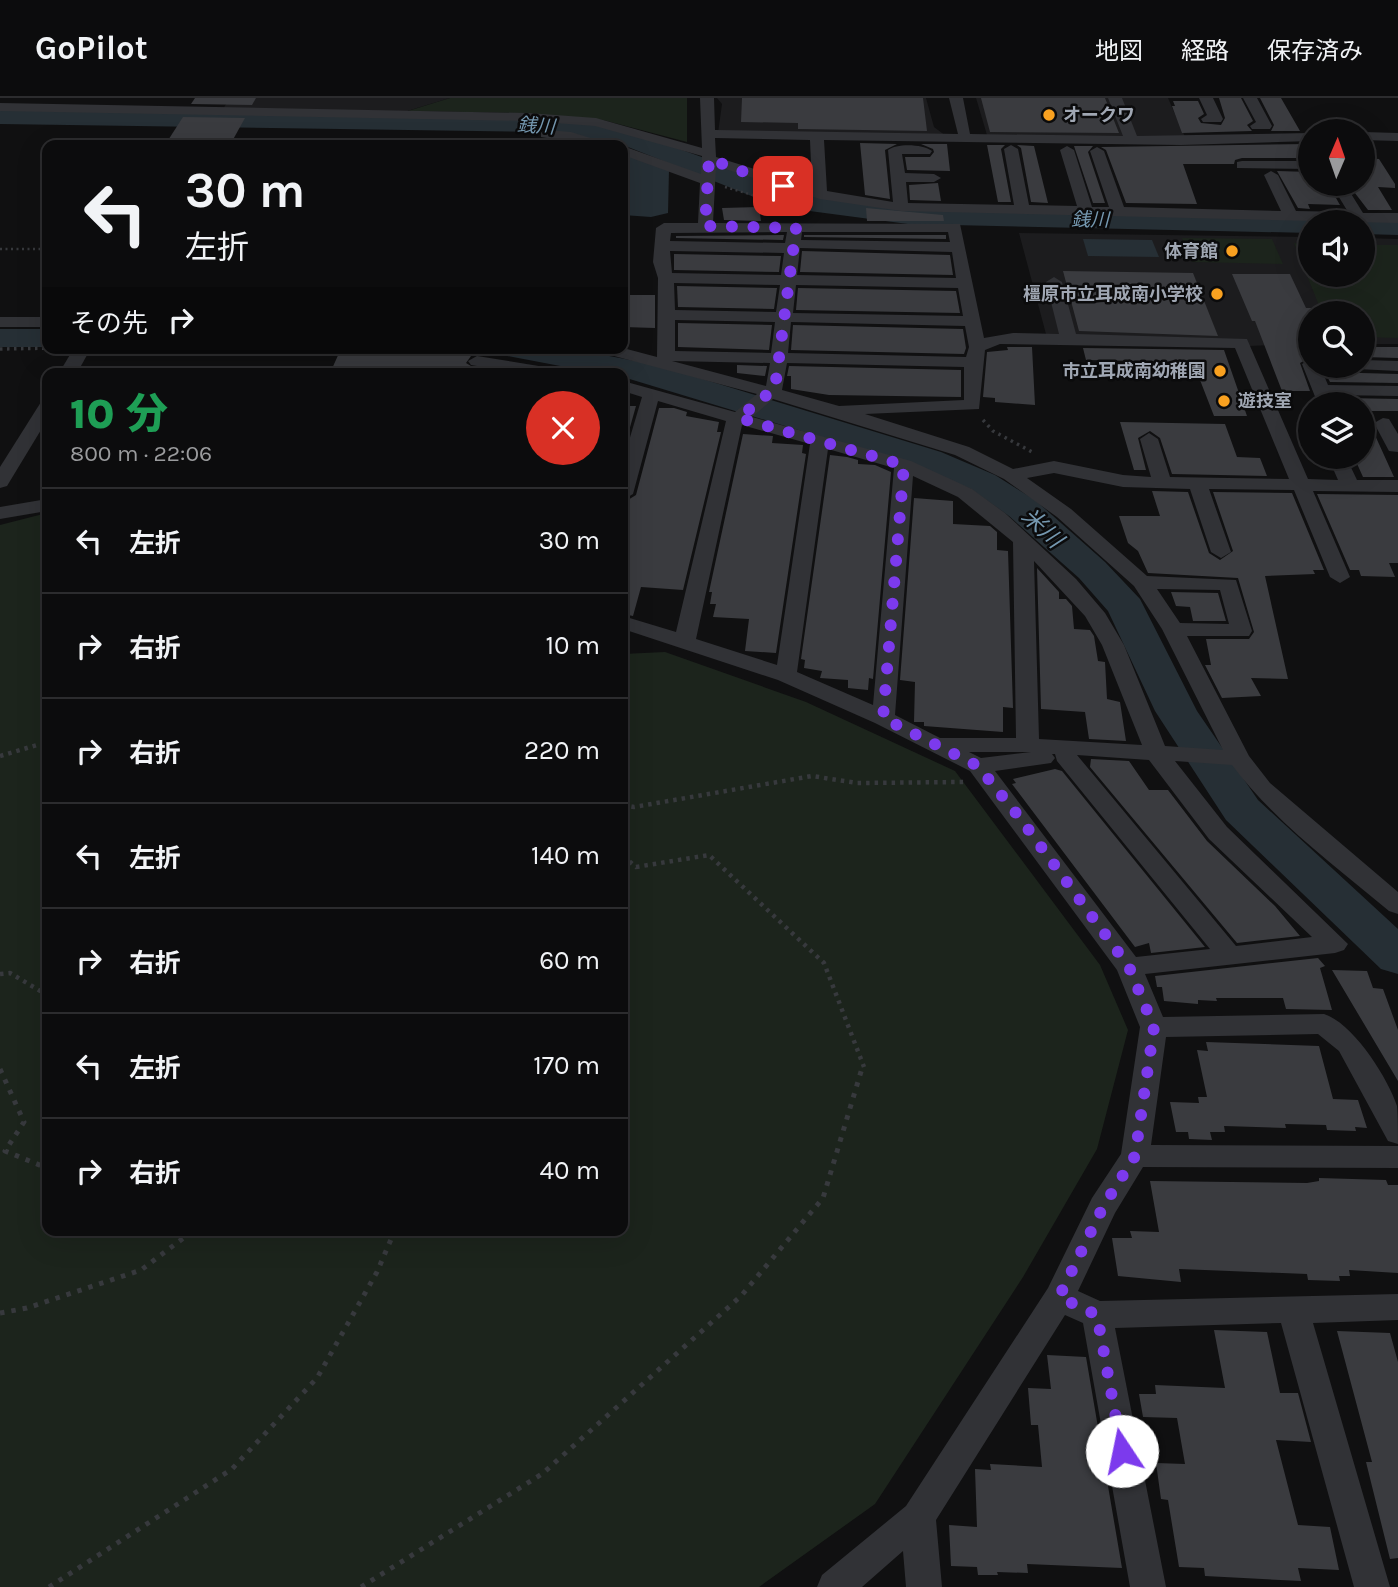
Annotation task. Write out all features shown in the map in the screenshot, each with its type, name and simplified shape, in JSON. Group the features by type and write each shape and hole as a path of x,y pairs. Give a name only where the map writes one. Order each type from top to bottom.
{"street":[{"path":"705,226 709,166 707,98"},
{"path":"956,98 964,132"},
{"path":"1115,98 1132,140"},
{"path":"1206,98 1216,118 1208,119"},
{"path":"1250,98 1265,126 1257,126"},
{"path":"0,107 443,129 490,122 596,122 691,151 709,166"},
{"path":"443,129 449,114"},
{"path":"181,125 214,119 449,114 490,122 521,132 587,140"},
{"path":"709,134 1132,140 1298,137"},
{"path":"1376,136 1398,137"},
{"path":"817,140 820,195"},
{"path":"1011,149 1023,211"},
{"path":"901,207 895,150 928,151"},
{"path":"1067,150 1086,212"},
{"path":"628,151 709,166 820,195 901,207 1298,216"},
{"path":"1097,151 1119,213"},
{"path":"1242,165 1298,165"},
{"path":"1271,175 1291,216"},
{"path":"898,177 934,178"},
{"path":"1375,217 1398,218"},
{"path":"665,359 666,278 661,262 664,228 705,226 794,240"},
{"path":"662,246 794,240 955,227 975,355 973,405 835,410"},
{"path":"685,640 727,443 734,422 775,388 794,240"},
{"path":"666,278 964,283"},
{"path":"1054,282 1069,339"},
{"path":"666,315 971,321"},
{"path":"0,321 42,321"},
{"path":"665,359 975,355 997,339 1241,343 1303,484 1340,577"},
{"path":"628,352 665,359 962,451 1011,475 1064,513 1142,582 1173,629 1234,758 1299,823 1398,905"},
{"path":"477,361 520,368"},
{"path":"1375,365 1398,366"},
{"path":"628,387 742,415 904,465 965,493 1023,538 1069,583 1094,613 1113,645 1163,755 1218,833 1335,944 1129,967"},
{"path":"1375,393 1398,391"},
{"path":"628,477 652,393"},
{"path":"0,482 42,414"},
{"path":"1384,424 1397,449"},
{"path":"1149,439 1162,483"},
{"path":"786,675 820,440"},
{"path":"883,718 904,465"},
{"path":"1011,475 1054,467 1123,481 1398,486"},
{"path":"1343,469 1350,485"},
{"path":"1197,483 1221,552"},
{"path":"0,513 42,506"},
{"path":"1023,538 1028,745"},
{"path":"1142,582 1230,584 1241,631 1173,629"},
{"path":"628,623 786,675 883,718 984,773 1129,967 1154,1027 1135,1156 1103,1207 1059,1297 918,1517 835,1587"},
{"path":"933,745 1028,745 1061,752 1234,758"},
{"path":"984,773 1061,752"},
{"path":"1061,752 1230,956"},
{"path":"1154,1027 1324,1024 1349,1044 1398,1133"},
{"path":"1135,1156 1398,1157"},
{"path":"1059,1297 1097,1315 1398,1307"},
{"path":"1293,1308 1373,1587"},
{"path":"1097,1315 1148,1587"},
{"path":"918,1517 924,1587"}],"path":[{"path":"0,249 42,249"},
{"path":"0,349 42,348"},
{"path":"973,405 993,431 1054,467"},
{"path":"0,756 42,743"},
{"path":"628,806 812,776 857,783 931,785 984,773"},
{"path":"361,1587 542,1474 741,1296 823,1198 864,1067 824,962 709,855 636,867 628,860"},
{"path":"0,974 10,973 42,992"},
{"path":"0,1069 24,1122 5,1151 42,1166"},
{"path":"0,1313 27,1308 141,1270 186,1236"},
{"path":"49,1587 232,1469 317,1378 377,1272 393,1236"}],"shaded area":[{"path":"230,98 450,98 404,112 223,109"},
{"path":"450,98 687,98 687,142 603,120 522,113 408,111"},
{"path":"717,98 926,98 934,127 946,136 718,133 722,104"},
{"path":"976,98 1168,98 1186,139 987,135"},
{"path":"628,156 669,169 668,213 651,217 628,215"},
{"name":"橿原市立耳成南小学校","path":"1019,233 1298,237 1298,287 1375,287 1375,238 1398,239 1398,344 1375,344 1375,301 1298,301 1298,332 1290,344 1249,346 1046,334"},
{"name":"体育館","path":"1182,238 1272,239 1283,264 1192,262"},
{"path":"1083,239 1152,240 1159,257 1088,256"},
{"path":"1375,245 1398,245 1398,338 1375,337 1375,301 1317,301 1312,287 1375,287"},
{"path":"42,514 42,1236 628,1236 628,654 665,652 806,702 955,771 1100,965 1128,1030 1097,1149 1023,1277 875,1504 759,1587 0,1587 0,525"}],"building":[{"path":"195,98 256,98 252,105 191,104"},
{"path":"742,98 923,98 927,131 798,129 798,123 741,122"},
{"name":"オークワ","path":"981,98 1105,98 1119,133 990,132"},
{"path":"1219,98 1241,98 1253,121 1247,125 1252,131 1182,133 1172,106 1175,106 1173,101 1198,101 1204,114 1198,118 1201,123 1221,125 1225,118"},
{"path":"1260,98 1281,98 1298,131 1271,131 1274,125"},
{"path":"183,117 245,118 233,140 168,140"},
{"path":"860,143 897,144 885,150 890,199 865,195"},
{"path":"921,144 947,144 950,171 907,170 905,157 930,157 934,152"},
{"path":"1298,144 1298,158 1242,158 1235,160 1234,164 1183,164 1197,204 1126,203 1106,150 1101,147"},
{"path":"987,145 1005,145 1001,149 1011,202 998,202"},
{"path":"1017,145 1034,146 1048,203 1031,202 1021,148"},
{"path":"1074,146 1093,146 1088,152 1105,203 1093,203"},
{"path":"1376,159 1379,159 1395,184 1395,188 1378,187 1392,210 1368,210 1357,196 1376,196"},
{"path":"1277,171 1298,172 1298,196 1335,196 1340,205 1308,204 1310,209 1298,208"},
{"path":"938,183 941,201 910,200 909,185"},
{"path":"759,207 761,221 724,220 722,208"},
{"path":"866,208 943,215 944,221 867,221"},
{"path":"784,235 783,240 676,238 676,236"},
{"path":"946,235 946,239 804,237"},
{"path":"802,251 950,255 953,275 800,272"},
{"path":"674,254 781,256 779,272 674,270"},
{"path":"1063,271 1193,273 1218,336 1079,331"},
{"path":"1232,274 1290,274 1303,301 1298,301 1298,378 1305,378 1310,391 1282,391 1255,321 1252,321"},
{"path":"677,286 777,288 774,309 678,307"},
{"path":"798,288 956,291 960,313 796,310"},
{"path":"628,295 655,295 655,328 628,327"},
{"path":"678,323 772,325 769,350 678,347"},
{"path":"793,325 963,329 966,348 964,354 791,350"},
{"path":"1007,347 1032,347 1035,405 995,402 995,398 983,397 987,352 1008,350"},
{"path":"1375,347 1398,347 1398,358 1375,357"},
{"name":"市立耳成南幼稚園","path":"1083,348 1224,350 1247,416 1214,416 1193,362 1086,360"},
{"path":"339,354 419,354 471,356 466,363 474,368 332,368"},
{"path":"737,365 767,366 765,376 737,373"},
{"path":"789,366 961,370 961,397 829,395 791,389 791,376 787,376"},
{"path":"1375,373 1398,374 1398,383 1330,382 1328,378 1375,378"},
{"path":"1375,399 1398,399 1398,411 1375,411"},
{"path":"628,406 636,406 628,434"},
{"path":"659,408 674,408 687,412 686,416 719,422 717,432 721,432 683,590 641,587 633,616 628,615 628,500 636,495"},
{"path":"1120,422 1225,424 1237,457 1260,458 1267,476 1172,474 1160,438 1150,431 1138,438 1146,470 1134,470"},
{"path":"743,434 773,436 772,443 803,445 802,453 806,454 776,653 745,651 749,619 713,617 716,604 710,604 712,592 709,592"},
{"path":"1375,435 1394,477 1363,477 1359,469 1375,469"},
{"path":"830,455 858,460 858,464 875,465 891,472 873,679 869,678 868,690 848,688 848,680 820,678 822,671 804,668 805,660 801,659"},
{"path":"1152,491 1188,492 1209,553 1220,560 1233,551 1213,492 1292,493 1324,570 1313,570 1315,574 1265,576 1288,679 1251,678 1261,696 1222,698 1205,665 1211,665 1206,639 1249,639 1254,632 1238,578 1148,573 1138,551 1128,543 1119,516 1160,516"},
{"path":"1317,494 1398,495 1398,563 1389,563 1395,577 1361,576 1359,570 1350,570"},
{"path":"914,498 953,501 953,524 990,526 997,532 997,550 1008,551 1013,708 1003,707 1003,732 924,726 924,722 914,722 915,682 900,680"},
{"path":"1037,568 1059,592 1059,599 1066,599 1072,606 1074,629 1090,630 1094,636 1098,661 1105,662 1107,699 1120,702 1126,741 1089,739 1085,712 1041,709"},
{"path":"1171,592 1218,593 1226,621 1193,621 1190,607 1176,606"},
{"path":"1091,759 1129,761 1149,790 1168,790 1207,841 1275,906 1300,936 1237,943 1090,767"},
{"path":"1055,769 1062,771 1205,947 1151,953 1149,943 1135,947 1012,784 1016,783 1013,779"},
{"path":"1318,958 1325,966 1320,968 1332,1010 1286,1009 1283,998 1216,998 1217,1001 1198,1000 1198,1004 1164,1001 1162,987 1157,987 1155,976"},
{"path":"1332,970 1367,971 1373,988 1383,989 1398,1030 1398,1081"},
{"path":"1206,1042 1319,1046 1333,1099 1358,1100 1367,1128 1355,1127 1356,1131 1327,1130 1326,1125 1285,1124 1286,1128 1224,1126 1225,1132 1210,1132 1212,1140 1189,1139 1188,1132 1176,1132 1170,1102 1199,1103 1198,1097 1207,1097 1197,1050 1208,1051"},
{"path":"1319,1178 1386,1180 1388,1185 1398,1185 1398,1273 1349,1270 1350,1276 1339,1276 1340,1281 1308,1280 1307,1274 1179,1269 1181,1282 1118,1276 1112,1238 1132,1238 1130,1231 1159,1232 1150,1181 1307,1183 1319,1181"},
{"path":"1214,1330 1267,1332 1280,1393 1298,1393 1311,1442 1276,1440 1298,1525 1330,1527 1339,1570 1298,1568 1301,1581 1205,1576 1204,1568 1179,1567 1168,1500 1161,1499 1156,1463 1185,1464 1177,1418 1143,1417 1139,1394 1156,1394 1155,1385 1225,1388"},
{"path":"1337,1331 1390,1333 1398,1362 1398,1558 1390,1559 1366,1462 1372,1462"},
{"path":"1047,1355 1086,1357 1122,1568 1027,1564 1028,1573 997,1572 998,1575 978,1575 977,1567 951,1566 949,1525 977,1527 975,1469 991,1470 990,1464 1042,1467 1038,1425 1031,1425 1028,1388 1051,1389"}],"waterway":[{"name":"銭川","path":"0,116 547,124 593,130 640,143 769,193 802,202 908,216 1298,225"},
{"name":"銭川","path":"717,169 718,173"},
{"name":"銭川","path":"1375,226 1398,227"},
{"name":"米川","path":"0,338 42,338"},
{"name":"米川","path":"546,354 624,368"},
{"name":"米川","path":"628,369 929,459 983,482 1022,508 1092,570 1126,607 1176,711 1242,810 1398,957"}],"place":[{"name":"オークワ","path":"1049,115"},
{"name":"体育館","path":"1232,251"},
{"name":"橿原市立耳成南小学校","path":"1217,294"},
{"name":"市立耳成南幼稚園","path":"1220,371"},
{"name":"遊技室","path":"1224,401"}],"route":[{"path":"783,186 709,159 705,226 796,228 775,388 739,418 904,465 883,718 978,766 1020,818 1129,967 1154,1027 1135,1156 1103,1207 1059,1297 1097,1315 1122,1451"}]}
